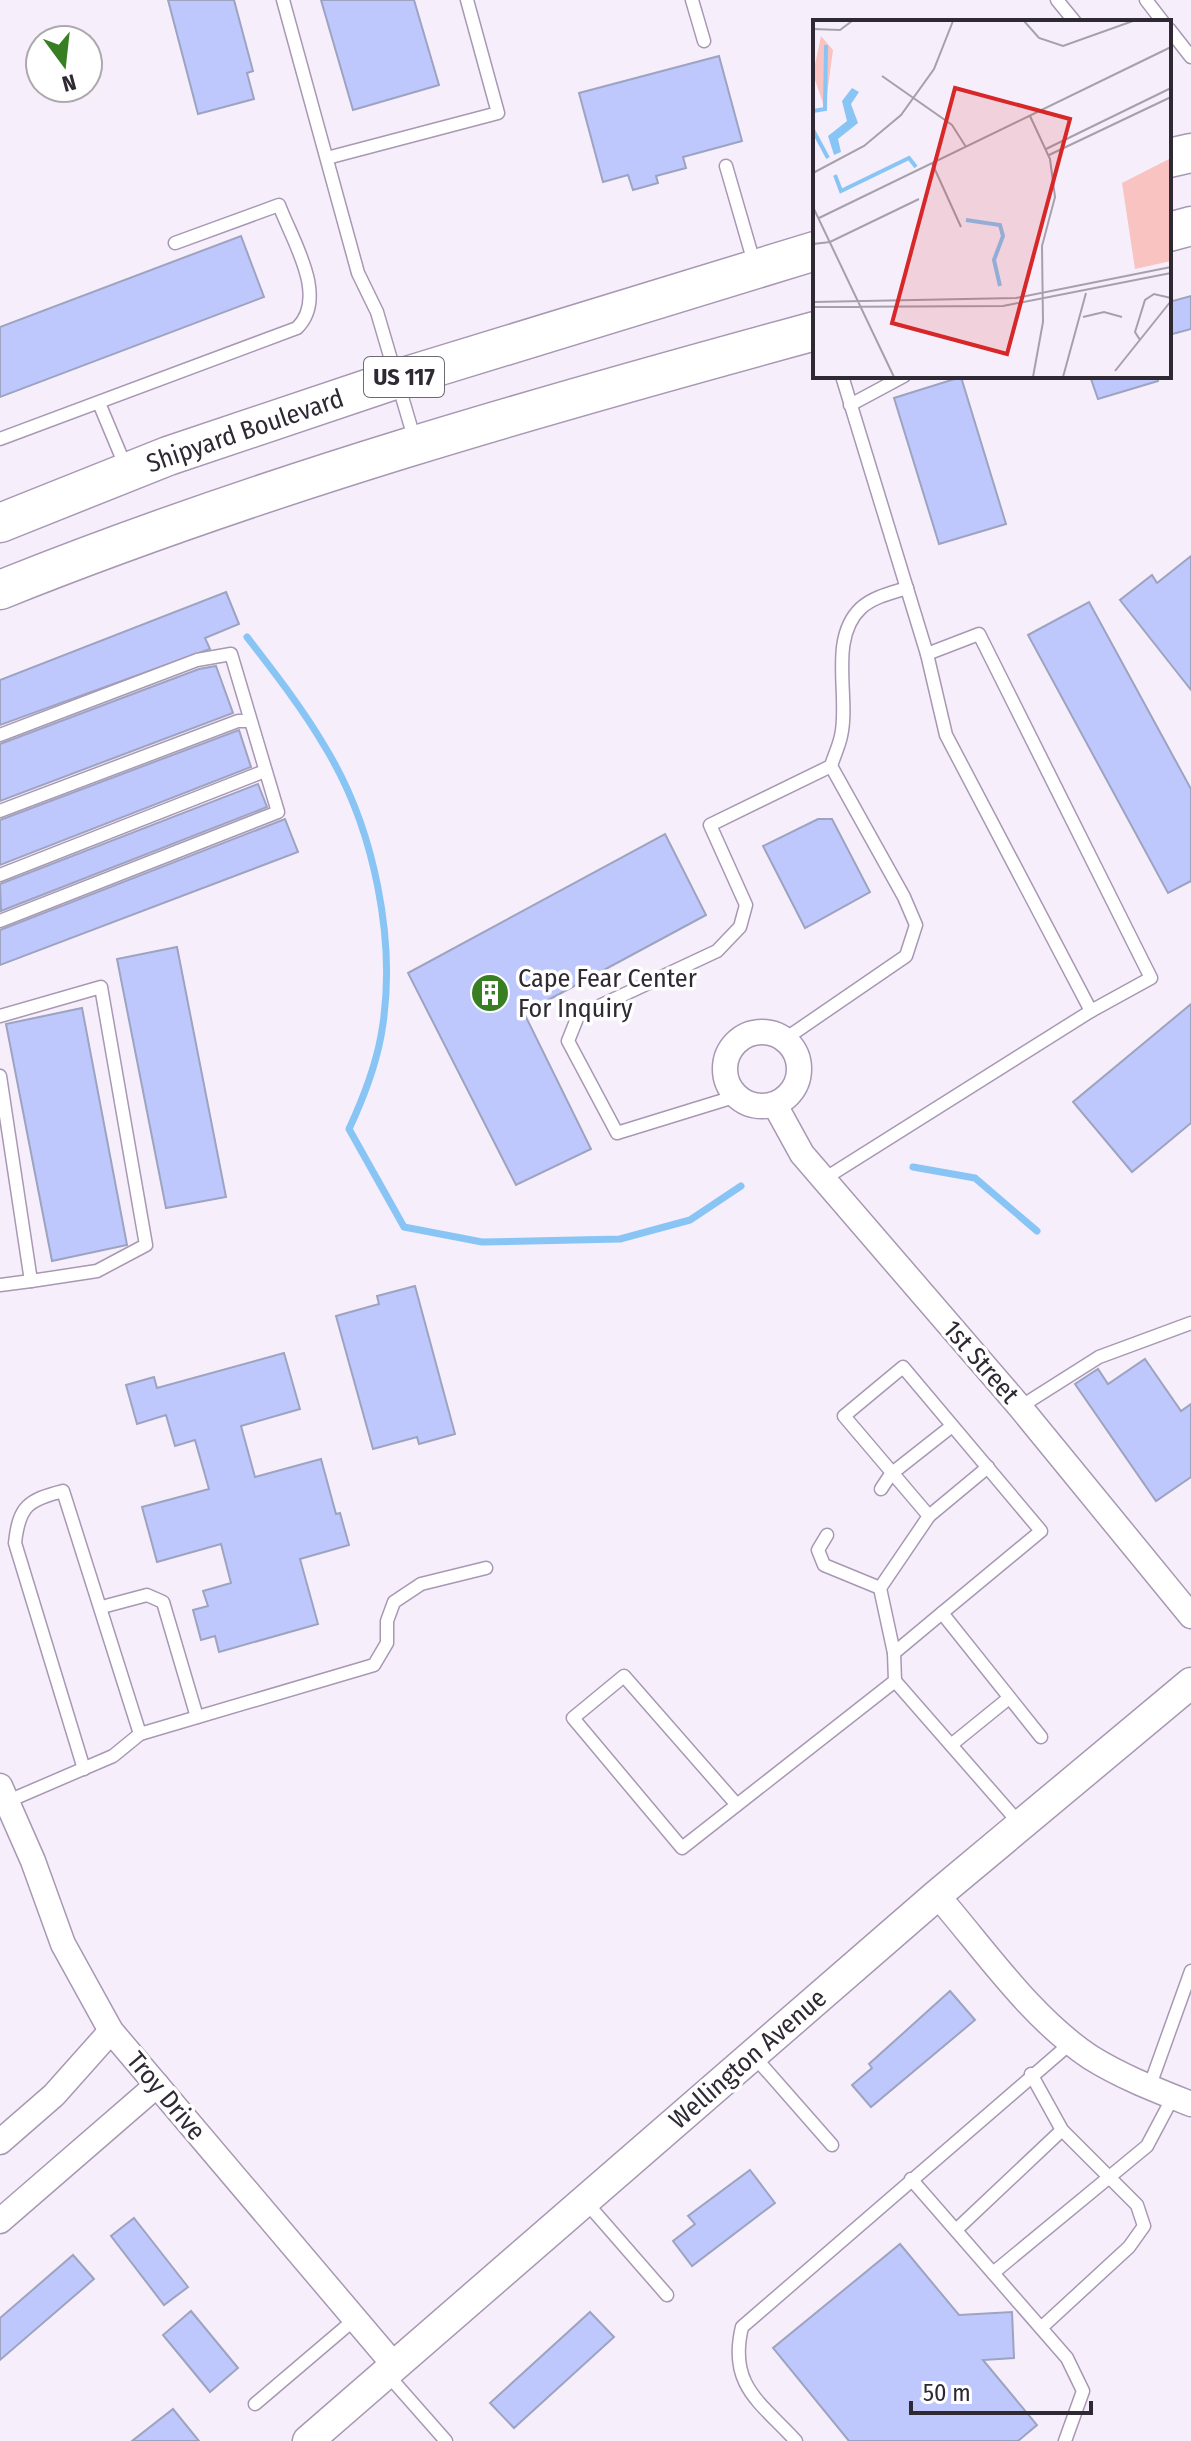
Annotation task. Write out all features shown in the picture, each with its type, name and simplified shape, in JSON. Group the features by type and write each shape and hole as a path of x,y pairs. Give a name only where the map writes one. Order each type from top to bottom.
{"main road":[{"path":"1171,158 1191,153"},
{"path":"1171,231 1191,226"},
{"name":"Shipyard Boulevard","path":"0,523 127,472 397,379 813,252"},
{"path":"0,590 185,520 417,447 813,332"}],"street":[{"path":"751,1033 775,1033 785,1039 798,1057 798,1080 792,1090 775,1105 747,1103 737,1096 725,1073 731,1049 751,1033"},
{"name":"1st Street","path":"775,1105 802,1154 1020,1407 1191,1616"},
{"name":"Wellington Avenue","path":"308,2441 937,1895 1191,1683"},
{"name":"Troy Drive","path":"3,1794 33,1861 63,1944 111,2031 355,2319 391,2369"},
{"path":"937,1895 1042,2016 1072,2042 1104,2065 1182,2101"},
{"path":"0,2142 54,2095 111,2031"},
{"path":"0,2221 157,2085"}],"lane":[{"path":"283,0 358,273 377,312 417,447"},
{"path":"327,158 498,113 467,0"},
{"path":"692,0 704,41"},
{"path":"1057,0 1073,20"},
{"path":"1146,0 1161,20"},
{"path":"1171,32 1191,57"},
{"path":"726,166 756,269"},
{"path":"0,439 297,328 311,310 309,288 279,205 175,243"},
{"path":"843,378 927,654 946,735 1091,1011"},
{"path":"850,405 900,378"},
{"path":"99,403 127,472"},
{"path":"737,1096 617,1133 568,1041 578,1016 717,951 740,927 746,905 710,825 831,766 842,735 843,648 849,629 859,610 867,604 907,588"},
{"path":"824,1179 1091,1011 1151,978 979,634 927,654"},
{"path":"0,735 197,660 231,654 278,812 0,921"},
{"path":"0,811 238,721 249,721"},
{"path":"785,1039 906,956 916,925 904,897 831,766"},
{"path":"0,875 265,771"},
{"path":"0,1016 101,987 146,1245 97,1271 0,1285"},
{"path":"0,1076 31,1281"},
{"path":"1020,1407 1099,1357 1191,1323"},
{"path":"894,1653 1041,1531 903,1367 844,1416 929,1516"},
{"path":"881,1489 891,1474 952,1426"},
{"path":"988,1467 929,1516 880,1588 894,1653 895,1681 1020,1824"},
{"path":"84,1769 15,1543 18,1518 34,1498 63,1491 140,1734"},
{"path":"827,1535 818,1550 824,1565 880,1588"},
{"path":"3,1794 84,1769 113,1756 140,1734 374,1665 387,1643 387,1621 394,1602 421,1584 486,1568"},
{"path":"102,1607 147,1595 163,1602 197,1717"},
{"path":"942,1613 1041,1737"},
{"path":"737,1805 624,1676 573,1718 682,1848 737,1805 895,1681"},
{"path":"951,1745 1009,1698"},
{"path":"1149,2088 1191,1971"},
{"path":"796,2441 747,2388 735,2355 742,2327 1031,2074 1072,2042"},
{"path":"753,2055 832,2145"},
{"path":"1031,2074 1062,2130 1137,2205 1144,2226 1129,2247 1041,2328"},
{"path":"993,2273 1147,2146 1182,2101"},
{"path":"956,2230 1062,2130"},
{"path":"911,2179 1067,2358 1083,2391 1065,2441"},
{"path":"585,2201 667,2295"},
{"path":"255,2404 355,2319"},
{"path":"391,2369 446,2441"}],"building":[{"path":"168,0 234,0 253,71 247,73 254,99 198,114"},
{"path":"321,0 414,0 439,85 353,110"},
{"path":"719,56 742,141 683,157 686,168 656,176 658,183 633,190 628,175 603,182 579,93"},
{"path":"241,236 264,297 0,397 0,327"},
{"path":"1191,296 1191,329 1171,334 1171,301"},
{"path":"961,378 1006,524 939,544 894,398"},
{"path":"1091,378 1157,378 1158,381 1098,399"},
{"path":"1191,556 1191,690 1120,600 1152,575 1157,583"},
{"path":"226,592 239,624 205,638 210,649 0,725 0,680"},
{"path":"1089,602 1191,789 1191,881 1168,893 1028,635"},
{"path":"216,666 233,713 0,801 0,744 199,669"},
{"path":"239,730 251,767 0,865 0,820"},
{"path":"258,784 267,807 1,911 0,884"},
{"path":"285,819 298,852 0,965 0,930"},
{"path":"818,819 832,819 870,892 805,928 763,846"},
{"name":"Cape Fear Center For Inquiry","path":"665,834 706,915 524,1013 591,1149 516,1185 408,973"},
{"path":"177,947 226,1197 166,1208 117,959"},
{"path":"1191,1004 1191,1123 1132,1172 1073,1102"},
{"path":"82,1008 127,1245 52,1261 6,1024"},
{"path":"415,1286 455,1434 419,1444 417,1437 373,1449 336,1316 379,1304 377,1296"},
{"path":"284,1353 300,1409 241,1426 255,1477 321,1459 336,1514 340,1513 349,1545 300,1559 318,1624 219,1652 215,1636 201,1640 193,1610 208,1606 203,1591 231,1583 221,1544 157,1562 142,1507 209,1489 195,1440 175,1446 166,1415 137,1424 126,1385 154,1377 157,1388"},
{"path":"1145,1359 1181,1411 1191,1404 1191,1477 1156,1501 1075,1384 1098,1369 1108,1384"},
{"path":"950,1991 975,2020 871,2107 852,2085 872,2068 869,2064"},
{"path":"750,2170 775,2203 692,2266 673,2241 695,2224 688,2216"},
{"path":"134,2218 188,2287 164,2305 111,2236"},
{"path":"900,2244 959,2315 1012,2312 1014,2358 983,2360 1037,2425 1018,2441 849,2441 773,2348"},
{"path":"73,2255 94,2279 0,2360 0,2318"},
{"path":"191,2311 238,2368 210,2392 163,2335"},
{"path":"590,2312 614,2337 514,2428 490,2403"},
{"path":"173,2409 199,2441 132,2441"}],"waterway":[{"path":"247,637 325,747 357,813 369,849 384,925 385,1000 375,1060 349,1129 404,1227 482,1242 620,1239 690,1220 741,1186"},
{"path":"913,1167 975,1178 1037,1231"}],"place":[{"name":"Cape Fear Center For Inquiry","path":"490,993"}]}
